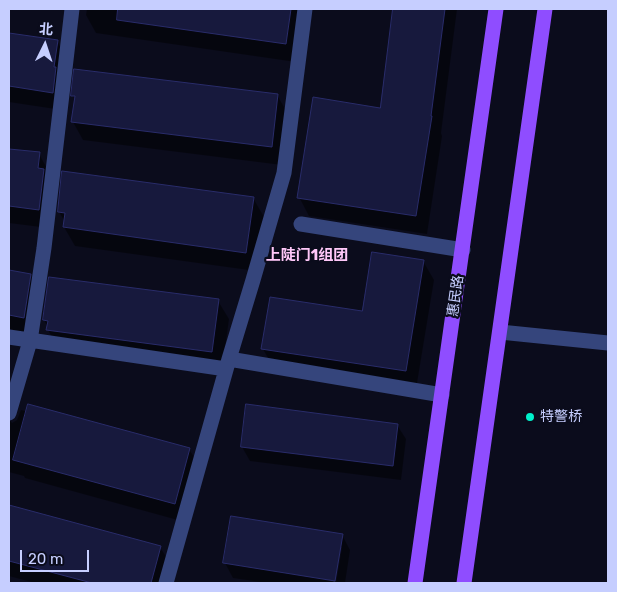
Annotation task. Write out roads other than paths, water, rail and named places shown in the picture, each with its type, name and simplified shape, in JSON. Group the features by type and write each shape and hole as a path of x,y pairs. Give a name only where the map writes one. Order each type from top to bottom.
{"main road":[{"name":"惠民路","path":"415,583 496,9"},
{"path":"464,583 545,9"}],"street":[{"path":"9,413 30,340 44,248 72,9"},
{"path":"166,583 227,364 284,173 305,9"},
{"path":"301,224 463,250"},
{"path":"500,332 608,343"},
{"path":"9,337 227,364 442,395"}],"place":[{"name":"特警桥","path":"530,417"}],"district":[{"name":"上陡门1组团","path":"307,256"}]}
